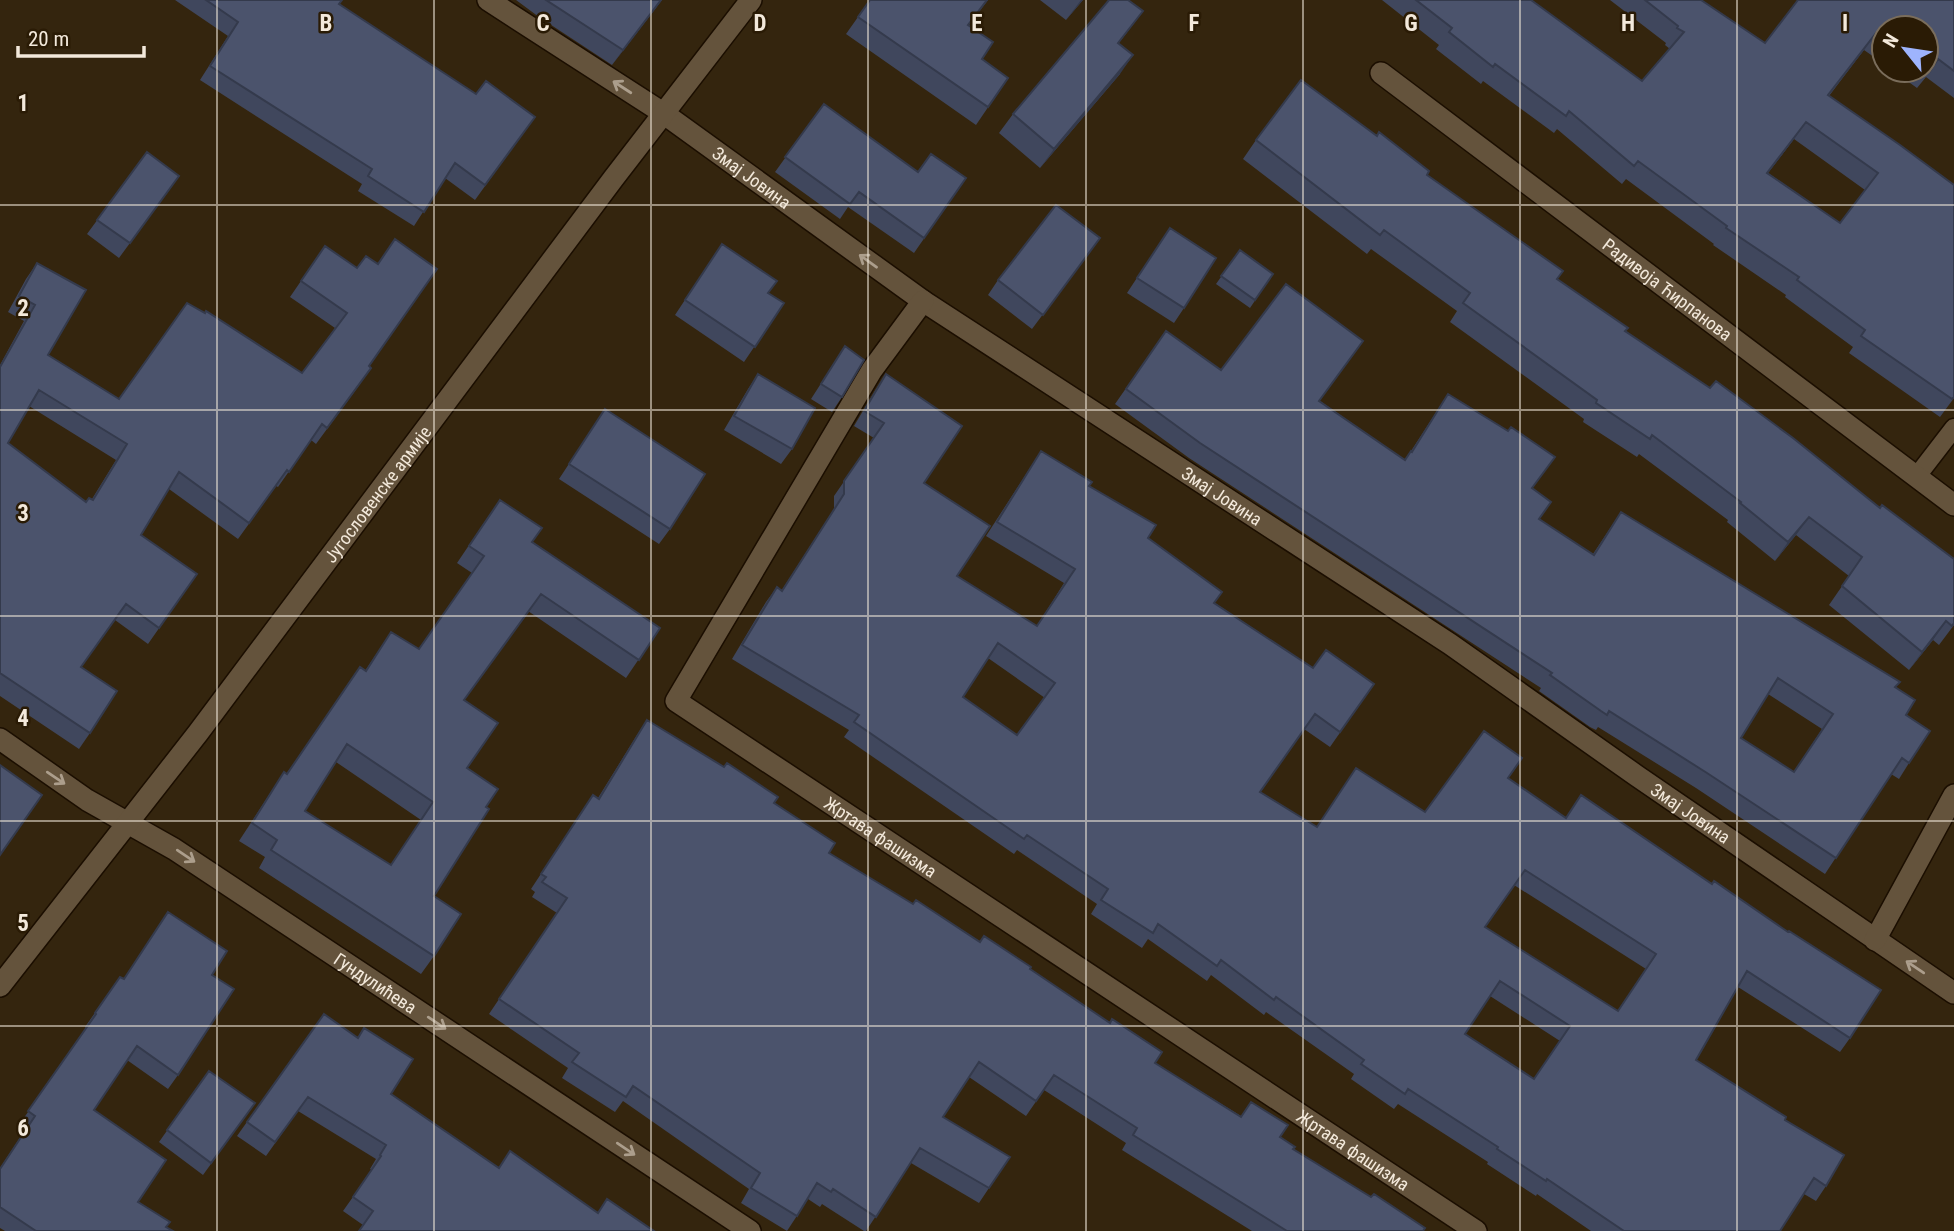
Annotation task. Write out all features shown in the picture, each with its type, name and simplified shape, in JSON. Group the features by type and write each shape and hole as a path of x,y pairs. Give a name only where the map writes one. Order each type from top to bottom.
{"street":[{"name":"Змај Јовина","path":"488,0 663,113 923,301 1450,644 1954,993"},
{"name":"Југословенске армије","path":"0,986 198,733 663,113 751,0"},
{"name":"Радивоја Ћирпанова","path":"1381,74 1954,505"},
{"name":"Жртава фашизма","path":"923,301 872,370 676,701 1476,1231"},
{"name":"Гундулићева","path":"0,740 88,800 174,849 750,1231"},
{"path":"1875,940 1954,795"}],"lane":[{"path":"1917,477 1954,428"}],"building":[{"path":"206,0 342,0 339,4 476,94 486,81 535,117 485,185 455,163 424,212 368,176 372,169 210,66 238,22"},
{"path":"546,0 661,0 623,50"},
{"path":"870,0 987,0 968,25 993,42 982,59 1008,78 988,107 858,17"},
{"path":"1109,0 1128,0 1143,11 1118,43 1133,55 1054,149 1013,114"},
{"path":"1416,0 1531,0 1642,81 1684,32 1645,0 1701,0 1765,43 1798,0 1954,0 1954,71 1940,60 1940,14 1870,14 1870,41 1828,95 1954,185 1954,397 1952,399 1861,336 1865,330 1797,280 1799,277 1726,228 1727,226 1638,161 1634,166 1569,111 1566,116 1495,64 1493,67 1449,32 1452,28","holes":["1806,122 1878,173 1840,223 1767,173"]},
{"path":"1301,80 1377,136 1379,132 1429,171 1427,175 1563,271 1557,279 1628,328 1625,331 1710,388 1716,381 1880,508 1882,505 1954,559 1952,626 1946,621 1922,652 1842,586 1862,557 1809,517 1788,542 1741,502 1652,435 1650,439 1596,403 1597,400 1463,303 1470,293 1384,230 1380,235 1256,140"},
{"path":"824,104 918,172 931,154 966,178 924,238 859,192 850,204 785,157"},
{"path":"147,152 179,176 130,243 97,220"},
{"path":"1056,205 1100,238 1043,315 998,280"},
{"path":"1170,228 1216,258 1184,308 1137,278"},
{"path":"395,239 437,269 327,428 322,424 249,523 179,472 141,535 197,574 159,628 126,604 81,667 117,691 90,733 0,673 0,367 35,305 19,296 37,263 86,290 48,355 119,399 187,303 205,313 206,311 302,373 347,313 301,281 325,246 357,268 366,256 378,264","holes":["39,390 127,444 93,500 89,498 86,502 8,443"]},
{"path":"722,244 777,281 768,293 784,303 755,347 685,300"},
{"path":"1240,250 1273,274 1255,300 1221,276"},
{"path":"1286,284 1363,341 1319,401 1405,460 1448,394 1508,431 1511,427 1555,457 1532,488 1551,502 1539,519 1594,555 1621,512 1900,682 1895,687 1915,700 1906,715 1930,731 1909,763 1902,758 1836,858 1609,711 1607,715 1550,675 1552,673 1200,443 1126,389 1166,331 1221,370","holes":["1778,678 1833,714 1794,772 1741,738"]},
{"path":"845,346 864,360 842,397 821,384"},
{"path":"758,374 815,408 792,449 734,416"},
{"path":"886,374 962,426 924,483 990,526 957,576 1037,626 1075,569 997,522 1041,451 1092,482 1089,486 1156,525 1148,538 1222,592 1214,603 1313,668 1326,650 1374,684 1340,732 1315,714 1260,792 1317,827 1356,768 1425,812 1484,731 1522,758 1508,778 1566,818 1581,795 1712,884 1714,881 1788,932 1881,990 1850,1038 1747,971 1696,1060 1786,1117 1785,1120 1844,1155 1826,1186 1814,1178 1780,1231 1624,1231 1408,1089 1405,1094 1361,1064 1364,1060 1276,997 1274,1000 1221,960 1217,966 1158,924 1153,933 1101,900 1108,889 1027,835 1024,839 854,722 859,715 742,645 777,587 782,591 844,494 844,481 884,423 864,411","holes":["998,643 1055,683 1017,735 963,697","1525,870 1656,954 1618,1011 1485,927","1500,981 1570,1026 1534,1079 1465,1034"]},
{"path":"605,409 705,474 670,529 569,464"},
{"path":"500,500 542,528 532,542 660,628 639,660 541,594 464,700 498,723 467,768 498,789 486,807 489,809 434,896 461,914 434,956 271,850 277,840 252,823 284,772 287,774 360,667 366,671 391,632 419,649 484,556 469,546","holes":["347,744 433,802 391,865 305,811"]},
{"path":"647,720 724,767 727,763 778,797 774,803 835,843 829,853 913,904 916,900 980,942 984,936 1110,1023 1112,1019 1162,1052 1155,1063 1241,1117 1251,1102 1288,1125 1280,1137 1295,1147 1293,1149 1371,1197 1374,1194 1425,1228 1423,1231 1287,1231 1133,1135 1137,1128 1054,1075 1036,1101 979,1062 943,1117 1010,1157 989,1188 920,1148 876,1217 833,1189 831,1192 817,1183 797,1216 751,1188 760,1173 633,1086 626,1097 572,1062 579,1053 499,999 567,898 542,882 546,877 541,874 593,795 599,799"},
{"path":"0,765 42,795 0,855"},
{"path":"168,912 227,951 212,975 234,989 178,1075 137,1046 94,1110 166,1160 138,1202 170,1222 166,1227 173,1231 36,1231 0,1207 0,1169 35,1116 28,1111 120,977 124,979"},
{"path":"324,1014 358,1038 364,1028 413,1059 391,1094 499,1168 510,1151 598,1213 607,1199 654,1231 359,1231 373,1211 353,1197 386,1145 308,1097 275,1142 247,1122"},
{"path":"209,1071 255,1103 211,1163 167,1130"}]}
